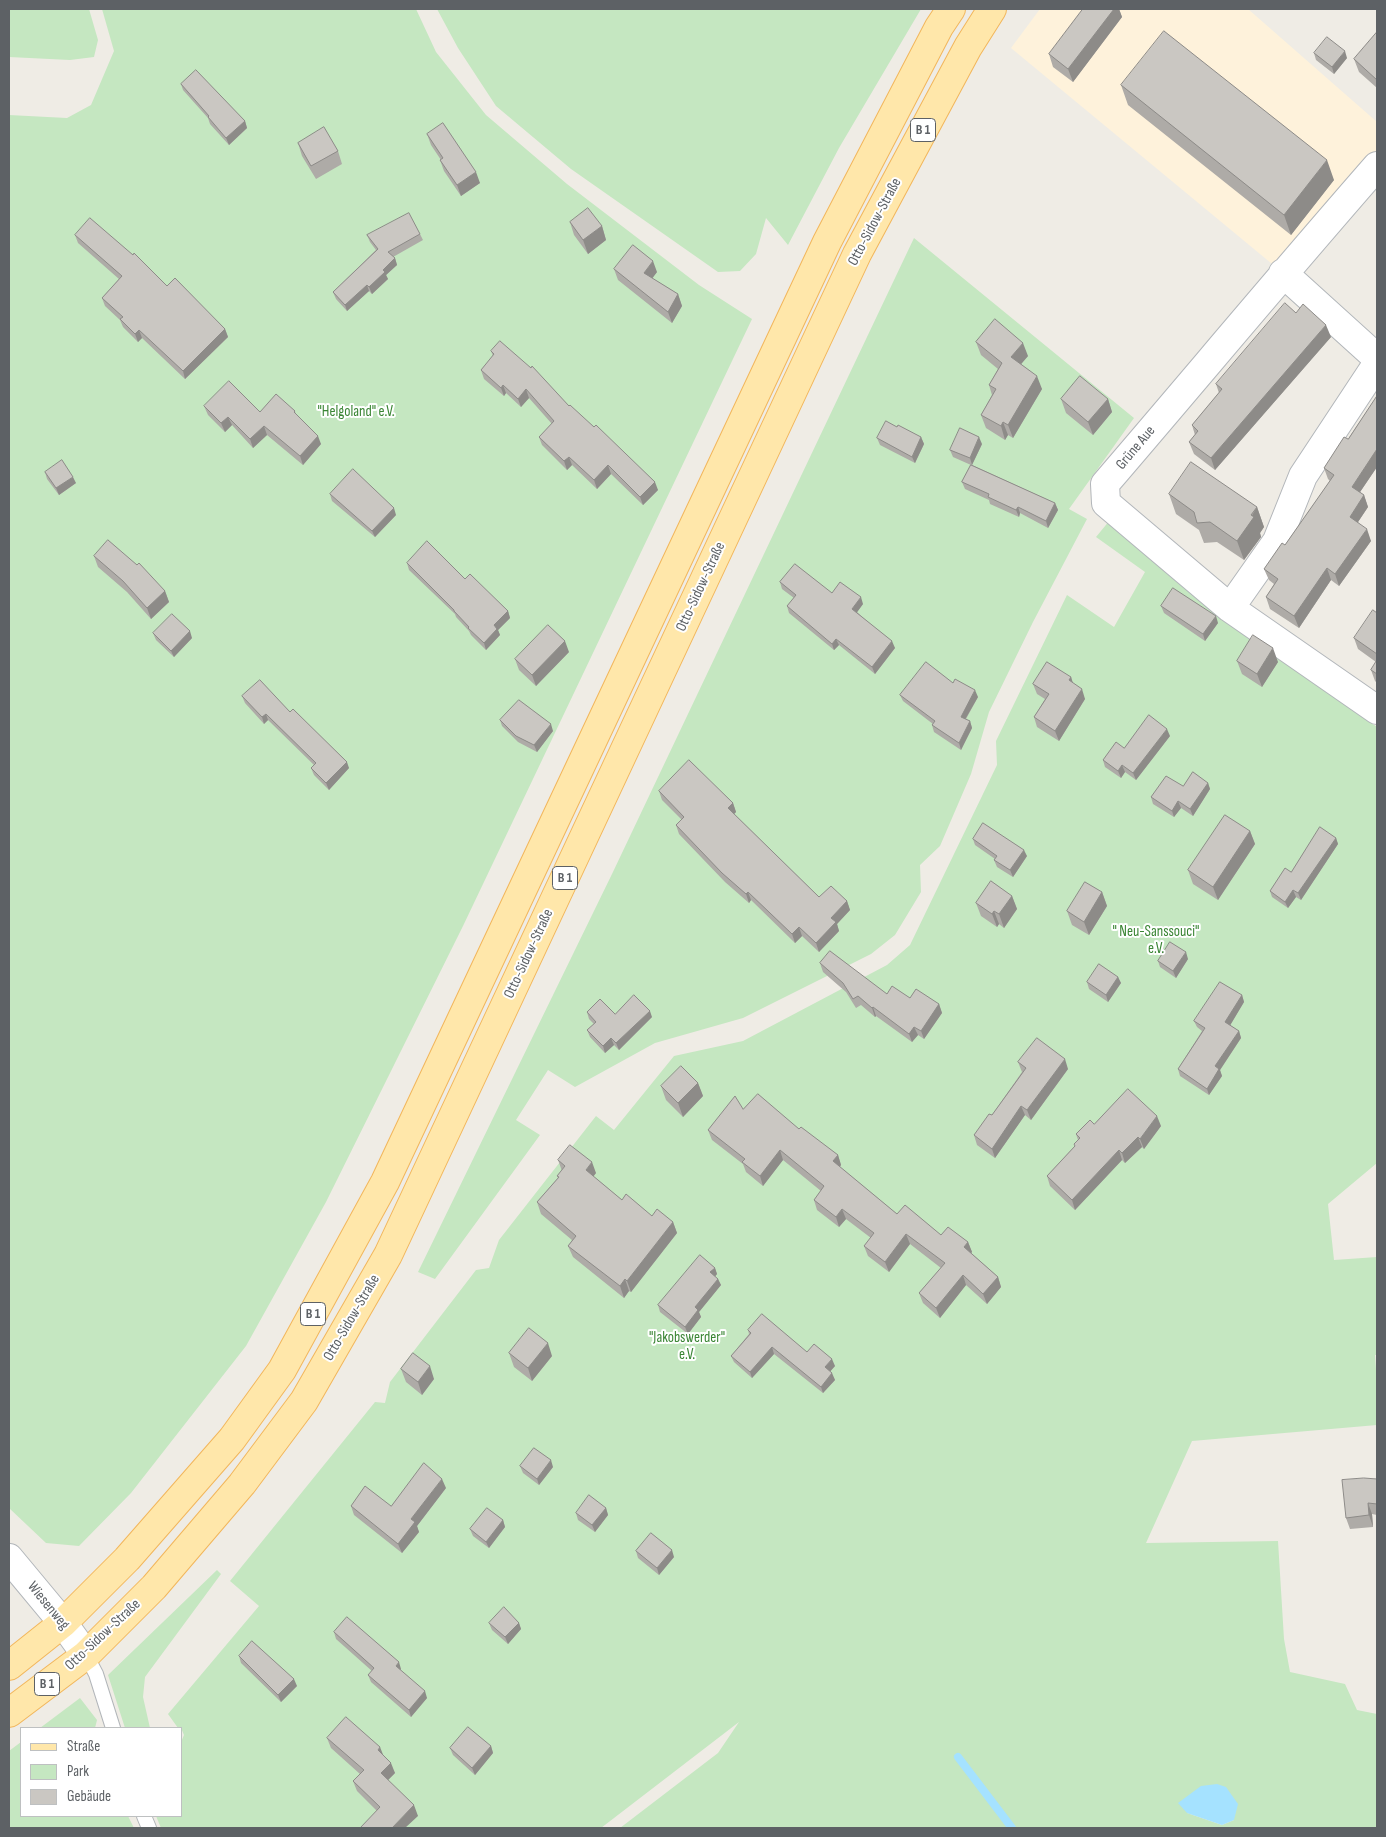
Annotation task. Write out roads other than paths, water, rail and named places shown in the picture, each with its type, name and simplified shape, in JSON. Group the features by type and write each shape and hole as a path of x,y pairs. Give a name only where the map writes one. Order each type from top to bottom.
{"main road":[{"name":"B 1","path":"9,1666 63,1623 127,1559 232,1439 282,1370 385,1182 827,242 939,27 951,9"},
{"name":"Otto-Sidow-Straße","path":"9,1713 86,1655 154,1588 242,1484 304,1401 388,1255 858,254 968,47 992,9"}],"street":[{"name":"Grüne Aue","path":"1377,166 1283,273 1105,484 1106,504 1230,608 1377,710"},
{"path":"1283,273 1377,358"},
{"path":"1230,608 1277,541 1303,476 1377,364"},
{"name":"Wiesenweg","path":"9,1558 63,1623 86,1655"}],"lane":[{"path":"86,1655 96,1674 113,1727"}],"water":[{"path":"1217,1784 1226,1787 1238,1804 1234,1820 1222,1825 1187,1813 1178,1803 1201,1786"}],"waterway":[{"path":"958,1757 1012,1828"}],"park label":[{"name":"\"Helgoland\" e.V.","path":"356,412"},
{"name":"\" Neu-Sanssouci\" e.V.","path":"1156,940"},
{"name":"\"Jakobswerder\" e.V.","path":"687,1346"}]}
